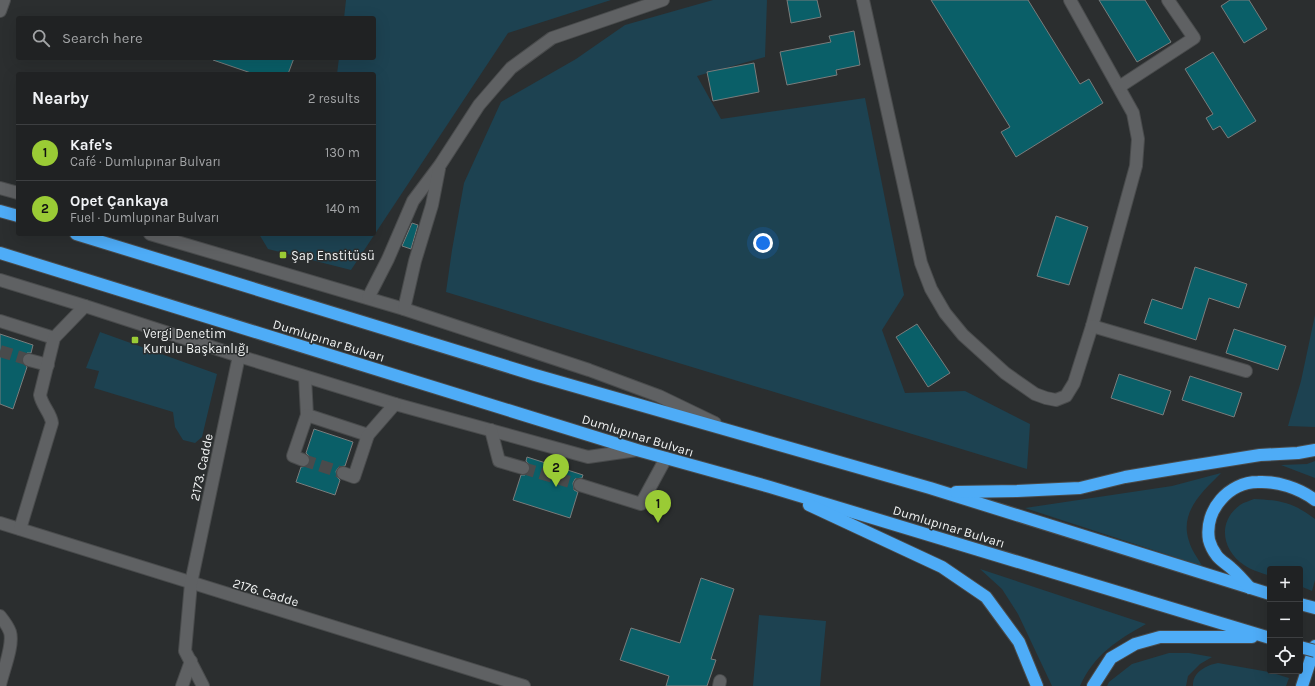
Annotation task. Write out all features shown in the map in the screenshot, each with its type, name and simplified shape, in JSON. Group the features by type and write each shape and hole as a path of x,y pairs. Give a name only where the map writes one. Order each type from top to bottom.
{"highway":[{"path":"0,211 16,215"},
{"name":"Dumlupınar Bulvarı","path":"83,236 535,375 944,493 1267,593"},
{"name":"Dumlupınar Bulvarı","path":"0,253 637,450 770,487 1267,637"},
{"path":"944,493 1017,492 1080,488 1125,477 1260,455 1298,453 1315,450"},
{"path":"1251,588 1217,556 1210,540 1209,522 1215,506 1220,499 1239,486 1257,482 1271,482 1300,490 1315,500"},
{"path":"770,487 942,568 986,597 1020,642 1037,686"},
{"path":"1093,686 1111,658 1135,644 1160,637 1267,637"},
{"path":"1302,686 1315,646"},
{"path":"1303,647 1315,651"}],"street":[{"path":"0,11 4,0"},
{"path":"368,298 388,259 413,201 440,164 479,105 511,68 552,38 664,0"},
{"path":"863,0 920,263 931,289 945,313 963,335 1005,373 1035,394 1056,400 1066,396 1074,383 1092,326 1136,166 1138,139 1133,113 1070,0"},
{"path":"1119,87 1194,38 1168,0"},
{"path":"404,309 415,261 432,205 440,164"},
{"path":"0,188 16,192"},
{"path":"157,236 404,309 589,370 658,396 739,434"},
{"path":"0,280 395,404 588,457 637,450"},
{"path":"20,529 52,423 50,415 43,404 40,395 54,338 85,306"},
{"path":"0,321 54,338"},
{"path":"1092,326 1246,371"},
{"name":"2173. Cadde","path":"203,686 186,651 191,583 239,356"},
{"path":"29,360 48,365"},
{"path":"303,460 293,456 307,415 305,376"},
{"path":"343,473 354,477 368,435 395,404"},
{"path":"307,415 368,435"},
{"path":"490,430 500,461 523,468"},
{"path":"580,485 641,504 666,458"},
{"name":"2176. Cadde","path":"0,523 524,686"},
{"path":"0,616 7,624 11,642 0,685"},
{"path":"182,686 191,661"}],"shaded area":[{"path":"346,0 611,0 508,33 376,232 376,72 337,72 339,60 376,60 376,16 344,16"},
{"path":"713,0 767,0 765,57 697,76 721,119 865,98 904,295 882,330 905,393 965,391 1030,424 1027,469 446,292 464,183 501,102 576,59 625,25"},
{"path":"260,236 374,236 351,270 268,249"},
{"path":"1315,315 1315,427 1288,426 1301,381"},
{"path":"100,332 217,374 202,437 195,443 183,440 175,427 173,412 94,388 99,371 86,368"},
{"path":"1315,461 1315,478 1281,465 1307,464"},
{"path":"1221,473 1194,503 1187,521 1190,544 1202,566 1025,508 1172,486"},
{"path":"1254,499 1272,500 1286,503 1300,509 1315,519 1315,580 1312,591 1303,587 1303,566 1267,566 1267,575 1247,567 1231,552 1225,536 1225,528 1228,519 1233,512 1243,503"},
{"path":"980,569 1146,624 1125,636 1107,649 1092,665 1080,686 1052,686 1018,614 1002,589"},
{"path":"759,615 826,621 820,686 753,686"},
{"path":"1169,653 1189,653 1212,657 1200,664 1188,676 1186,686 1107,686 1109,682 1132,664"},
{"path":"1218,663 1267,672 1267,674 1276,674 1289,678 1286,686 1193,686 1193,681 1198,673 1209,665"}],"building":[{"path":"787,0 817,0 821,17 791,23"},
{"path":"931,0 1028,0 1080,84 1089,79 1103,103 1016,157 1001,132 1010,127"},
{"path":"1099,0 1145,0 1171,42 1137,62"},
{"path":"1230,0 1249,0 1267,29 1244,43 1221,6"},
{"path":"854,31 860,65 836,70 837,75 787,85 780,52 831,42 829,36"},
{"path":"1213,52 1256,121 1228,138 1220,126 1213,130 1206,118 1213,114 1185,69"},
{"path":"213,60 293,60 289,72 248,72"},
{"path":"754,63 759,92 713,101 707,72"},
{"path":"1056,216 1088,227 1069,285 1037,276"},
{"path":"412,223 418,225 411,249 402,246"},
{"path":"1195,267 1247,284 1239,308 1209,298 1196,340 1144,323 1152,299 1182,309"},
{"path":"917,324 950,373 928,387 896,337"},
{"path":"1234,329 1286,346 1278,370 1226,353"},
{"path":"0,334 33,345 31,353 27,353 22,358 22,362 27,367 13,409 0,404"},
{"path":"1119,374 1171,391 1163,415 1111,398"},
{"path":"1190,376 1242,393 1234,417 1182,400"},
{"path":"314,429 353,442 345,466 339,467 336,471 337,477 340,480 335,495 296,482 301,467 307,466 310,462 309,456 306,453"},
{"path":"527,457 583,475 582,478 575,479 573,483 574,490 578,492 570,518 513,500 521,475 525,475 530,470 530,466 526,461"},
{"path":"701,578 734,589 711,659 716,660 707,686 666,686 669,676 620,660 631,628 680,643"}],"tunnel":[{"path":"0,351 29,360"},
{"path":"303,460 343,473"},
{"path":"523,468 580,485"}],"place":[{"name":"Şap Enstitüsü","path":"283,255"},
{"name":"Vergi Denetim Kurulu Başkanlığı","path":"135,340"},
{"name":"Opet Çankaya","path":"556,487"},
{"name":"Kafe's","path":"658,523"}]}
